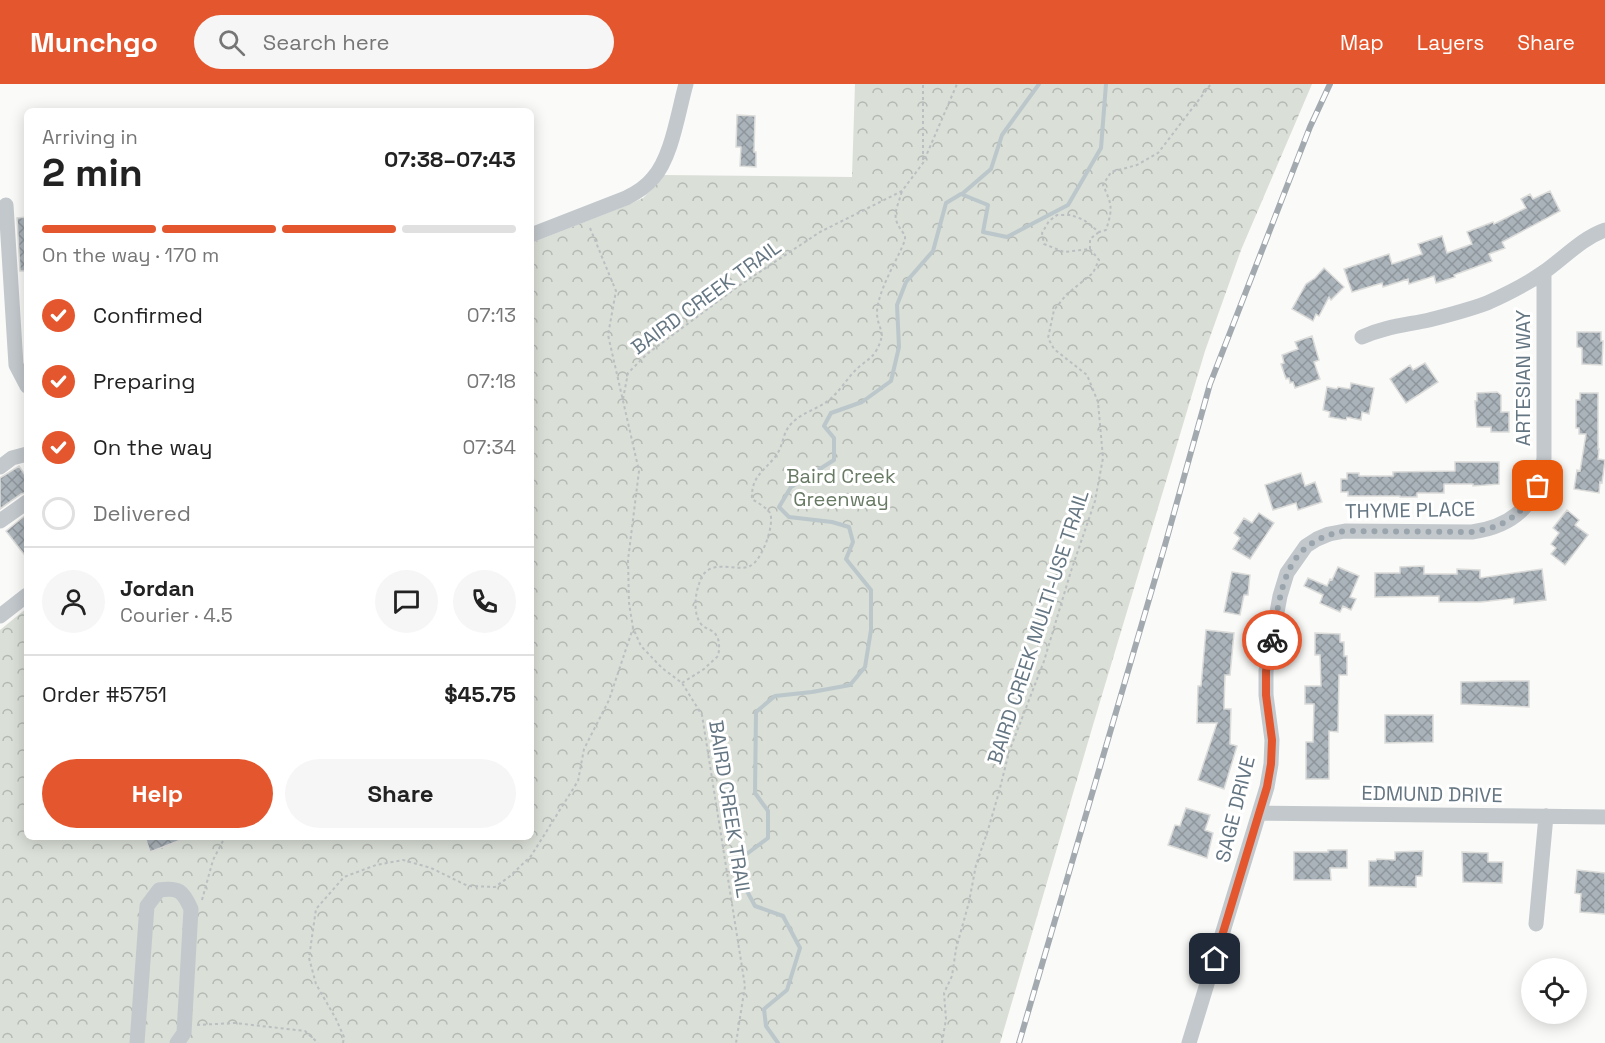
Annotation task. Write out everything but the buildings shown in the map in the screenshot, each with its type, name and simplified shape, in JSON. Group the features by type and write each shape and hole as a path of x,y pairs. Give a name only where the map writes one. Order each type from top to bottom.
{"street":[{"path":"534,234 626,198 640,191 652,180 667,155 686,84"},
{"path":"6,205 16,365 24,380"},
{"path":"1362,337 1390,327 1460,312 1487,303 1544,272 1591,236 1605,230"},
{"name":"ARTESIAN WAY","path":"1519,513 1530,501 1543,472 1544,272"},
{"path":"0,467 12,458 24,455"},
{"path":"0,521 24,504"},
{"name":"THYME PLACE","path":"1302,550 1317,539 1345,531 1472,532 1500,525 1519,513"},
{"name":"SAGE DRIVE","path":"1190,1043 1267,787 1272,740 1266,695 1266,671 1280,596 1287,573 1302,550"},
{"path":"0,616 24,597"},
{"name":"EDMUND DRIVE","path":"1259,813 1605,817"},
{"path":"1536,924 1546,816"},
{"path":"137,1043 147,906 159,890 173,888 184,895 191,909 184,1033 177,1043"}],"path":[{"path":"922,163 923,84"},
{"name":"BAIRD CREEK TRAIL","path":"736,1043 745,986 702,715 682,684 640,646 633,628 629,603 628,560 639,471 622,402 628,373 647,354 740,285 820,232 902,191 922,163 957,84"},
{"path":"1099,232 1084,220 1071,215 1057,215 1049,221 1042,233 1044,244 1064,252 1090,249 1090,239 1106,230 1110,220 1111,204 1103,185 1111,172 1137,165 1158,153 1211,84"},
{"path":"682,684 718,656 718,639 715,632 702,626 698,619 696,608 698,585 702,576 709,570 719,567 750,567 763,551 772,523 771,515 766,508 752,499 755,480 778,454 789,426 806,413 827,402 860,365 869,360 879,345 882,336 877,310 888,276 905,240 905,235 897,226 895,218 902,191"},
{"path":"585,214 616,291 608,335 622,402"},
{"name":"BAIRD CREEK MULTI-USE TRAIL","path":"942,1043 946,1019 944,993 952,976 976,865 997,802 1009,752 1044,661 1095,501 1103,458 1098,402 1087,375 1054,349 1048,338 1054,310 1067,294 1093,273 1099,260 1090,249"},
{"path":"343,1043 344,1037 336,1019 316,984 309,958 316,909 344,877 376,865 403,860 431,868 468,886 495,887 509,877 531,856 578,781 584,749 609,700 633,628"},
{"path":"191,909 200,908 213,860 223,840"},
{"path":"184,1025 235,1023 305,1031 318,1043"}],"green space":[{"name":"Baird Creek Greenway","path":"855,84 1312,84 1241,250 1205,351 1000,1043 0,1043 0,630 24,610 24,840 534,840 534,242 643,198 664,175 852,177"}],"waterway":[{"path":"962,194 991,169 1002,135 1039,84"},
{"path":"778,1043 766,1026 764,1009 787,990 800,948 783,916 755,906 740,878 744,856 768,838 768,811 755,793 756,712 775,696 850,685 865,667 871,630 871,590 846,559 853,542 849,527 832,522 789,517 779,507 791,487 834,460 834,438 824,426 831,413 862,402 891,381 899,347 897,305 906,282 933,251 946,203 961,194 988,205 983,232 1007,237 1068,205 1101,148 1106,84"}],"railway":[{"path":"1019,1043 1210,384 1310,127 1330,84"}],"way so far":[{"path":"1272,640 1280,596 1287,573 1302,550 1317,539 1345,531 1472,532 1487,530 1510,520 1519,513 1530,501 1538,486"}],"route":[{"path":"1215,959 1267,787 1272,740 1266,695 1266,671 1272,640"}]}
